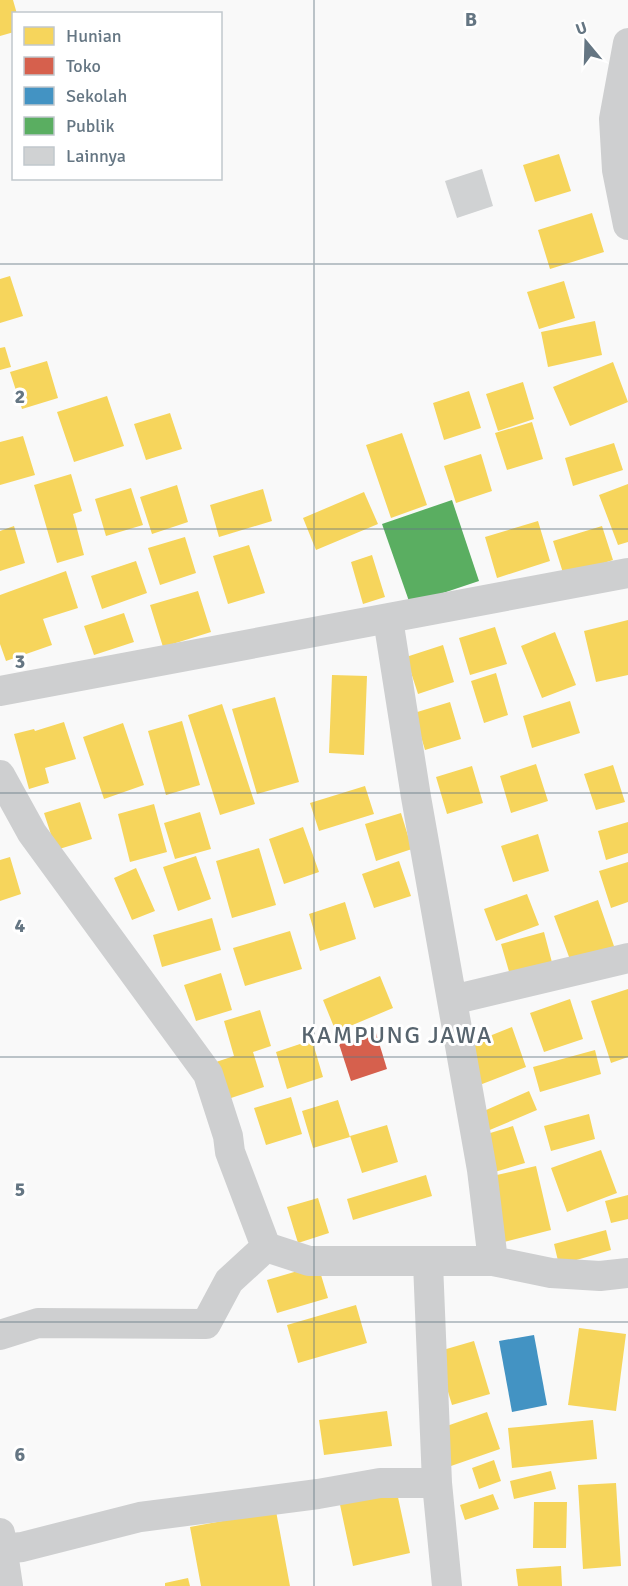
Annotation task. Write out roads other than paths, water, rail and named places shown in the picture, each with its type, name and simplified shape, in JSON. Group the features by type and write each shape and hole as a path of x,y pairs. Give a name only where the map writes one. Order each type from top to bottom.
{"street":[{"path":"628,43 614,119 617,170 628,225"},
{"path":"0,691 628,573"},
{"path":"388,619 482,1170 494,1262"},
{"path":"0,775 39,843 208,1074 228,1136 230,1152 266,1247"},
{"path":"452,1000 628,958"},
{"path":"266,1247 309,1261 358,1259 428,1263 494,1262 551,1274 600,1276 628,1273"},
{"path":"0,1335 38,1323 206,1324 230,1281 266,1247"},
{"path":"428,1263 437,1483 447,1586"},
{"path":"9,1586 1,1541 22,1547 140,1517 318,1494 380,1483 437,1483"}],"district":[{"name":"KAMPUNG JAWA","path":"397,1035"}]}
